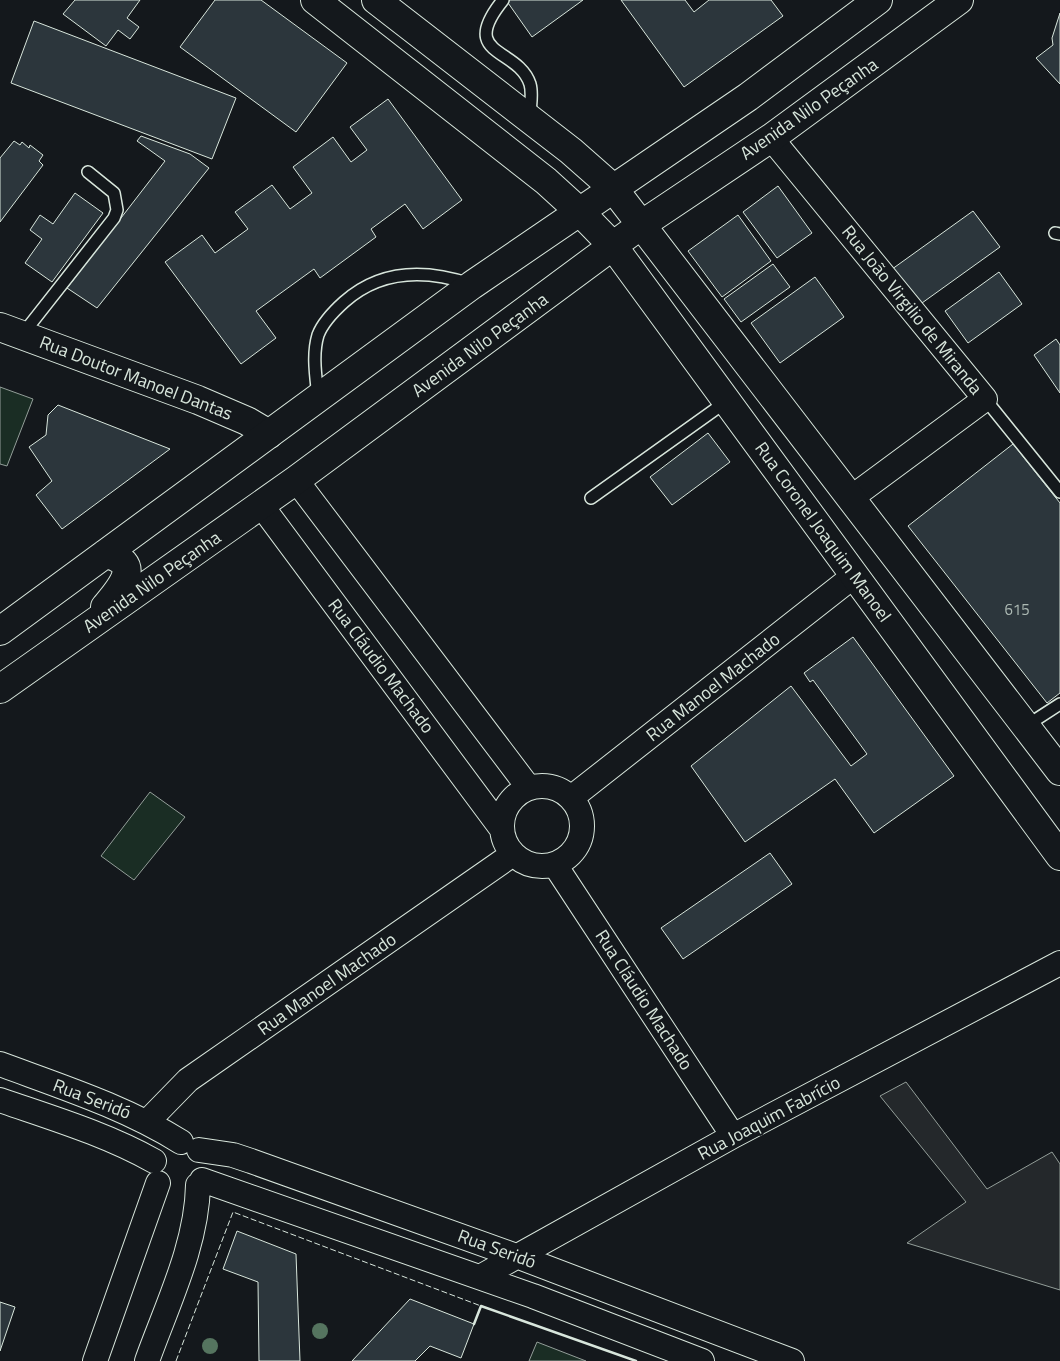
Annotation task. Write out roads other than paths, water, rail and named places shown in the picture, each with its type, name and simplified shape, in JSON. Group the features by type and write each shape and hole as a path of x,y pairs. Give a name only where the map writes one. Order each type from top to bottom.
{"main road":[{"name":"Rua Coronel Joaquim Manoel","path":"315,0 546,181 613,246 856,575 1060,856"},
{"path":"376,0 571,151 613,188 1060,771"},
{"path":"0,631 472,285 748,96 878,0"},
{"name":"Avenida Nilo Peçanha","path":"0,689 296,480 641,225 771,138 959,0"},
{"name":"Rua Doutor Manoel Dantas","path":"11,331 220,409 269,434"},
{"path":"49,655 98,614 125,583 125,565 119,558 105,554"}],"street":[{"name":"Rua João Virgilio de Miranda","path":"771,138 985,399 851,498"},
{"path":"296,480 529,788"},
{"name":"Rua Cláudio Machado","path":"261,505 501,828"},
{"name":"Rua Manoel Machado","path":"572,798 856,575"},
{"path":"552,787 572,798 580,813 583,829 578,844 568,857 555,864 540,867 525,863 513,854 504,842 501,828 504,813 511,801 529,788 552,787"},
{"name":"Rua Manoel Machado","path":"148,1121 188,1080 513,854"},
{"name":"Rua Cláudio Machado","path":"555,864 732,1136"},
{"name":"Rua Joaquim Fabrício","path":"480,1277 732,1136 1060,963"},
{"name":"Rua Seridó","path":"0,1064 148,1121 190,1146 233,1154 519,1256 792,1361"},
{"name":"Rua Seridó","path":"0,1100 130,1148 156,1172"},
{"path":"95,1361 156,1172 161,1148 168,1144 190,1146 205,1168 200,1182 198,1211 189,1244 147,1361"},
{"path":"156,1172 175,1193 188,1192 200,1182"},
{"name":"Rua Seridó","path":"200,1182 480,1277 702,1361"}],"lane":[{"path":"503,0 488,21 487,37 495,50 526,76 531,93 530,119"},
{"path":"11,331 114,218 117,210 114,193 88,172"},
{"path":"318,399 315,350 319,334 336,309 352,294 370,283 390,276 409,274 430,274 472,285"},
{"path":"985,399 1060,492"},
{"path":"591,498 727,401"},
{"path":"1026,727 1060,704"}]}
